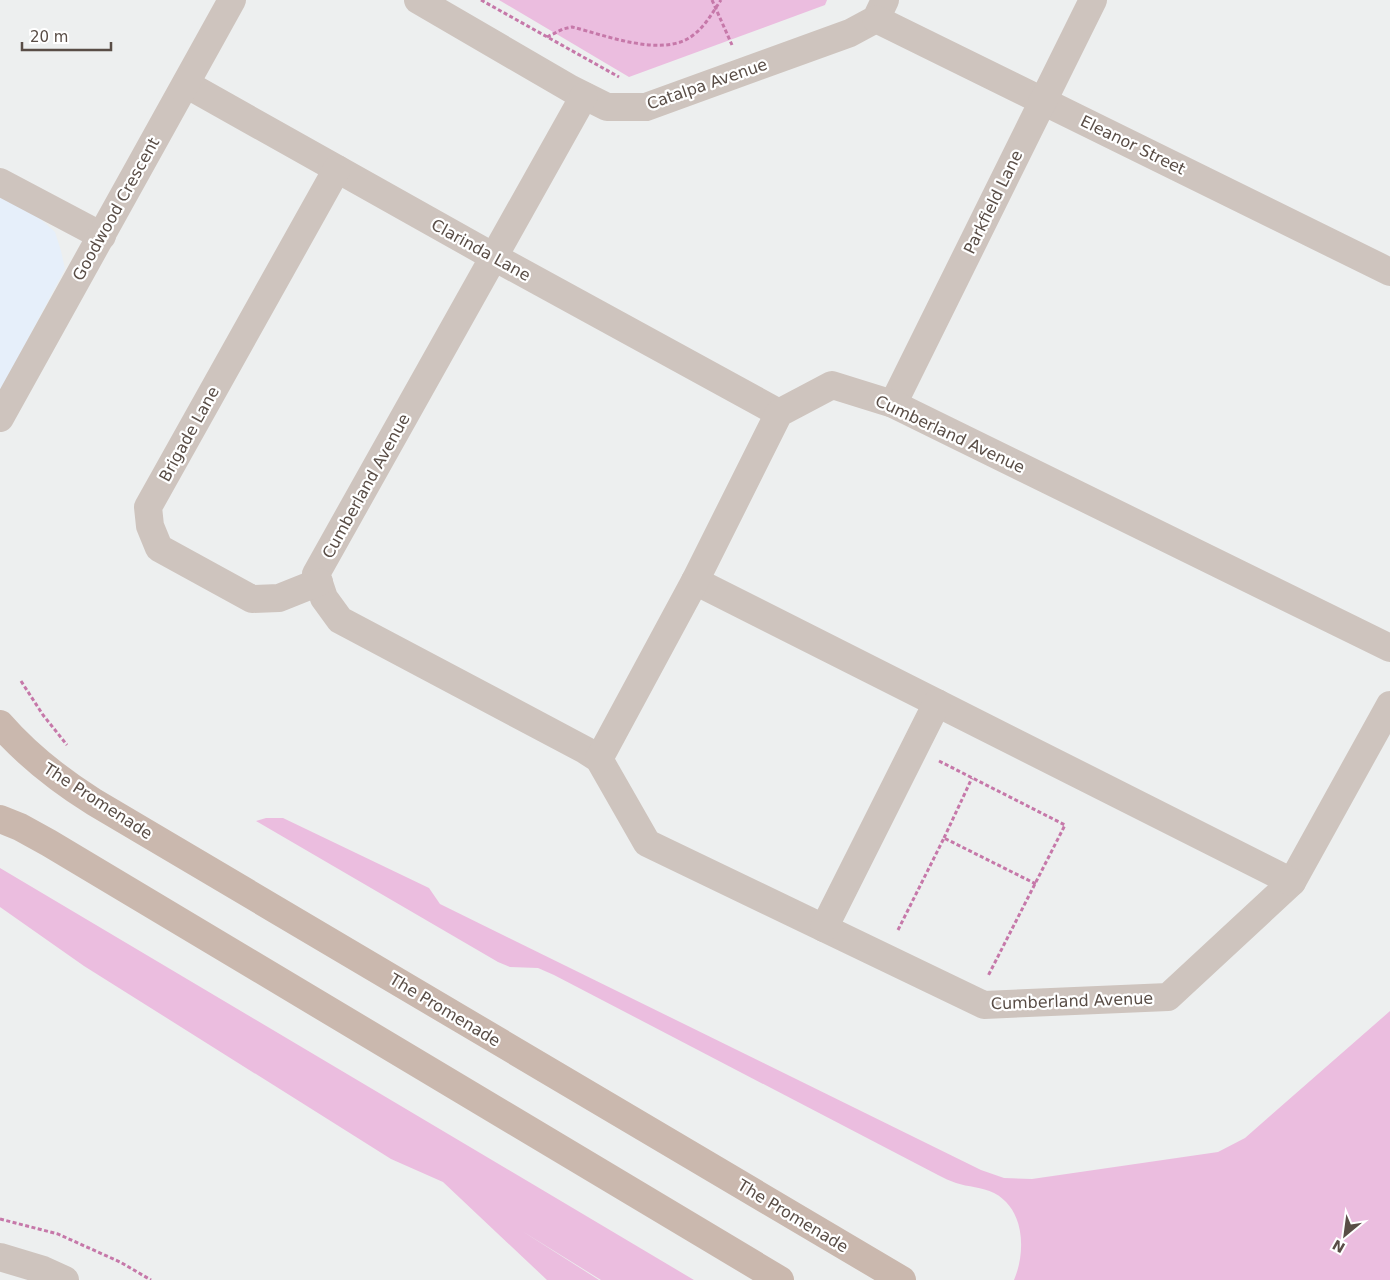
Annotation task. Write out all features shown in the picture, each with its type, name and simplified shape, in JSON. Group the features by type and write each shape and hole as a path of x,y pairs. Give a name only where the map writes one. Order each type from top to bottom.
{"main road":[{"name":"The Promenade","path":"0,724 35,759 86,797 902,1280"},
{"path":"0,819 20,827 49,843 780,1280"}],"street":[{"name":"Goodwood Crescent","path":"0,418 232,0"},
{"name":"Catalpa Avenue","path":"418,0 584,96 607,107 646,107 850,33 880,9"},
{"name":"Parkfield Lane","path":"893,404 1093,0"},
{"name":"Eleanor Street","path":"880,9 1043,101 1390,272"},
{"name":"Clarinda Lane","path":"186,84 494,257 779,413"},
{"name":"Cumberland Avenue","path":"584,96 316,574 324,598 340,620 599,759 647,843 984,1005 1168,997 1292,882 1390,705"},
{"name":"Brigade Lane","path":"319,582 279,598 252,599 159,548 150,526 148,507 337,169"},
{"path":"0,182 102,236"},
{"name":"Cumberland Avenue","path":"779,413 832,384 893,404 1390,648"},
{"path":"599,759 695,581 779,413"},
{"path":"695,581 1292,882"},
{"path":"824,928 937,702"},
{"path":"0,1257 43,1270 65,1280"}],"path":[{"path":"481,0 625,80"},
{"path":"712,0 745,71"},
{"path":"547,37 572,27 638,44 658,45 675,43 691,37 705,24 721,0"},
{"path":"914,749 1065,825 989,976 981,972"},
{"path":"906,934 898,930 972,778"},
{"path":"944,838 1036,884"},
{"path":"0,1219 58,1234 120,1262 151,1280"}],"shaded area":[{"path":"499,0 827,0 825,5 629,77"},
{"path":"0,196 36,215 55,232 65,269 0,392"},
{"path":"266,818 283,818 429,888 440,904 981,1170 1004,1178 1032,1179 1218,1152 1245,1138 1390,1011 1390,1280 1014,1280 1020,1257 1020,1232 1012,1209 994,1193 985,1189 956,1183 940,1176 554,975 538,968 510,967 498,962 256,821"},
{"path":"0,868 694,1280 601,1280 522,1231 599,1280 547,1280 443,1182 391,1159 84,966 0,907"}]}
